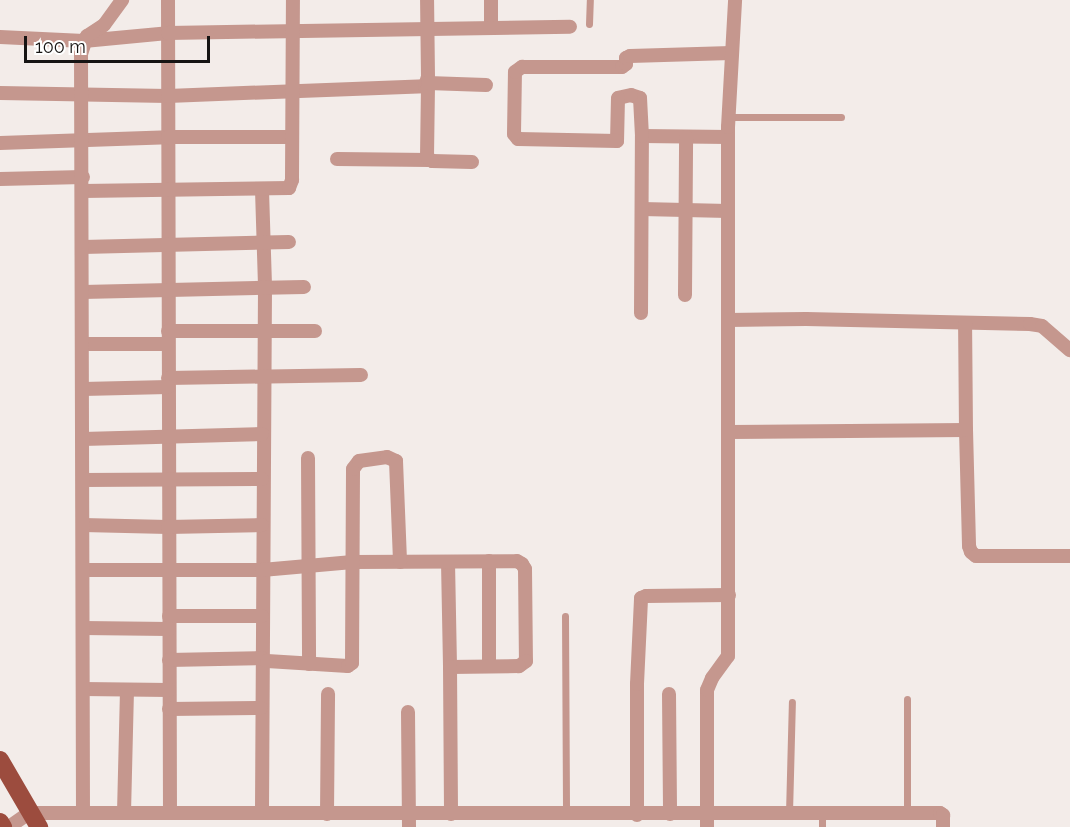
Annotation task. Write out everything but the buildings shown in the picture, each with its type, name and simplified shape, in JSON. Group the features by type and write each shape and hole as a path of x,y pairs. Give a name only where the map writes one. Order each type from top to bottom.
{"main road":[{"path":"0,760 34,820"},
{"path":"0,822 3,827"}],"street":[{"path":"82,813 83,184 81,94 84,41 108,21 122,0"},
{"path":"168,0 170,813"},
{"path":"0,179 168,191 285,189 291,184 293,0"},
{"path":"427,0 429,160"},
{"path":"491,0 491,28"},
{"path":"707,821 707,690 712,678 728,656 730,432 728,137 735,0"},
{"path":"0,38 84,41 168,33 570,27"},
{"path":"641,313 642,136 640,98 631,95 618,98 617,141 515,138 516,69 622,67 626,64 626,58 630,56 731,53"},
{"path":"0,93 168,96 292,90 398,89 420,87 428,83 486,85"},
{"path":"642,136 728,137"},
{"path":"0,143 168,137 292,138"},
{"path":"685,295 686,137"},
{"path":"337,159 472,162"},
{"path":"262,190 265,288 262,434 264,660 261,708 262,813"},
{"path":"642,209 728,211"},
{"path":"83,247 289,242"},
{"path":"83,292 304,287"},
{"path":"728,320 1030,324 1042,326 1070,350"},
{"path":"965,322 969,546 971,552 976,556 1070,556"},
{"path":"83,344 264,331 315,331"},
{"path":"83,389 264,376 361,375"},
{"path":"730,432 966,430"},
{"path":"83,439 262,434"},
{"path":"169,660 264,660 348,666 352,663 352,469 359,461 387,457 396,461 398,465 400,562"},
{"path":"308,459 309,664"},
{"path":"83,480 262,479"},
{"path":"83,525 168,527 262,525"},
{"path":"489,561 489,666"},
{"path":"83,570 262,570 352,562 517,561 525,570 527,658 522,665 450,667"},
{"path":"448,562 451,814"},
{"path":"637,814 637,684 641,598 646,596 729,595"},
{"path":"83,628 262,616"},
{"path":"83,689 169,690"},
{"path":"124,813 126,690"},
{"path":"327,814 328,694"},
{"path":"669,694 670,814"},
{"path":"169,709 261,708"},
{"path":"408,712 409,821"},
{"path":"9,827 34,820 82,813 327,814 409,821 451,814 491,821 531,821 566,814 584,821 618,821 637,814 655,821 670,814 707,821 789,814 822,821 872,821 907,820 940,813 943,815 943,827"}],"lane":[{"path":"589,24 590,0"},
{"path":"729,117 841,117"},
{"path":"565,616 566,814"},
{"path":"907,699 907,820"},
{"path":"789,814 792,702"}]}
